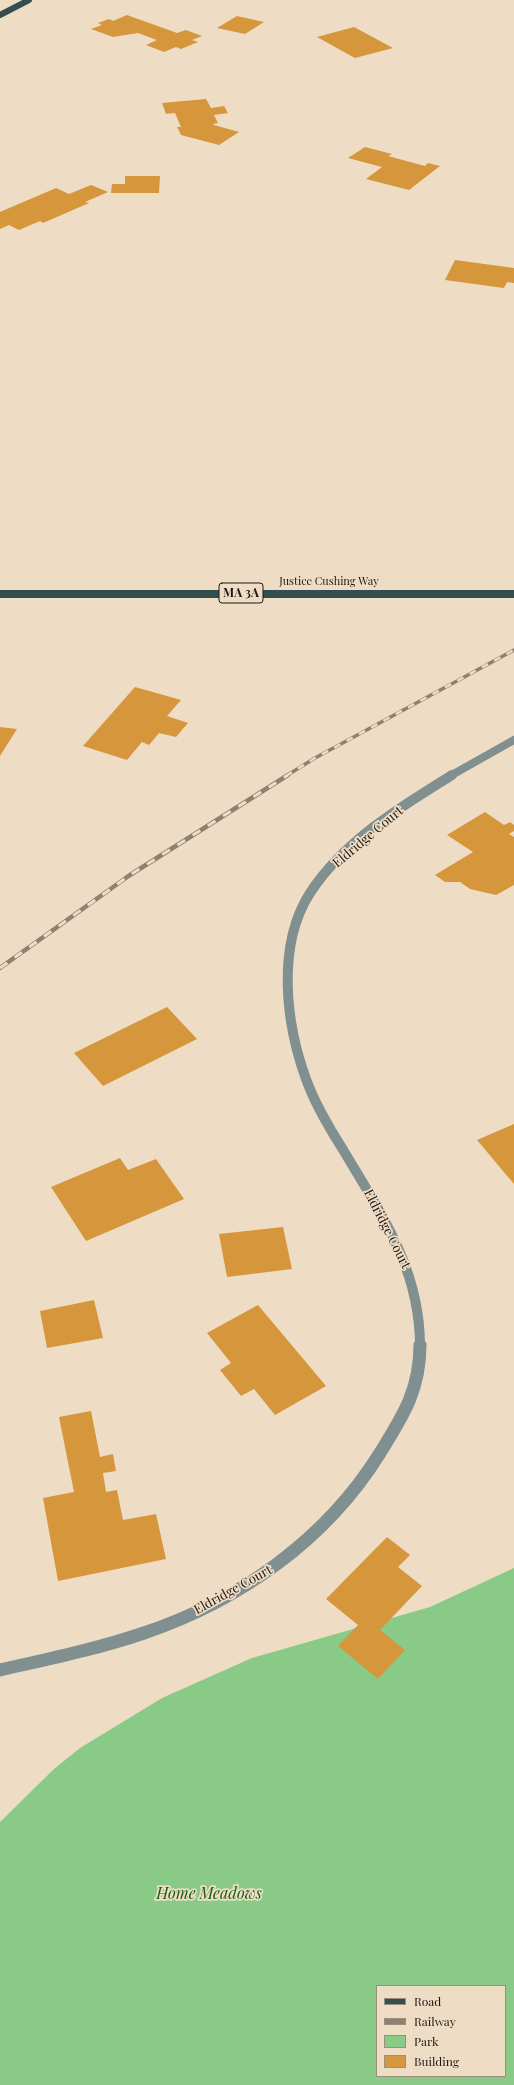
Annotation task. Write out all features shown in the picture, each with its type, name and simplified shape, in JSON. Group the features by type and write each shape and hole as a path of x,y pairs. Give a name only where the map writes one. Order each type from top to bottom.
{"main road":[{"path":"0,16 29,0"},
{"name":"Justice Cushing Way","path":"0,594 514,594"}],"street":[{"name":"Eldridge Court","path":"0,1670 123,1640 168,1625 259,1579 293,1554 327,1522 356,1488 380,1454 401,1418 417,1382 419,1339 416,1303 409,1272 389,1228 318,1108 303,1071 294,1040 289,1004 288,974 291,943 297,920 306,899 338,858 399,810 446,778 514,740"}],"green space":[{"name":"Home Meadows","path":"514,1568 514,2085 0,2085 0,1822 54,1769 80,1748 162,1698 252,1658 430,1607"}],"building":[{"path":"127,15 177,33 186,30 202,36 192,40 198,42 181,49 176,47 164,52 146,45 157,40 138,33 113,37 91,29 102,25 98,23 109,19 113,21"},
{"path":"237,16 264,22 245,34 217,28"},
{"path":"354,27 393,48 355,58 317,37"},
{"path":"206,99 211,108 224,106 228,113 214,115 218,123 213,124 214,125 239,132 219,145 181,135 177,127 181,127 175,113 166,114 162,103"},
{"path":"365,147 392,154 388,156 425,166 428,163 440,166 409,190 366,179 382,167 348,158"},
{"path":"125,176 160,176 159,193 111,193 112,184 125,184"},
{"path":"91,185 108,192 85,202 89,203 43,223 40,221 19,230 9,225 0,229 0,212 56,188 69,194"},
{"path":"455,260 514,268 514,283 507,282 504,288 445,280"},
{"path":"135,687 181,700 167,716 188,723 176,737 159,733 149,745 142,742 127,760 83,746"},
{"path":"0,727 17,729 0,756"},
{"path":"485,812 504,825 510,822 514,825 514,831 509,834 514,837 514,885 496,895 470,889 460,882 445,882 435,875 473,852 447,835"},
{"path":"167,1007 197,1039 103,1086 74,1053"},
{"path":"514,1124 514,1184 477,1140"},
{"path":"120,1158 128,1170 156,1159 184,1199 86,1241 51,1187"},
{"path":"283,1227 292,1269 227,1277 219,1234"},
{"path":"94,1300 103,1338 47,1348 40,1311"},
{"path":"258,1305 326,1386 275,1415 254,1389 241,1396 220,1370 231,1363 207,1333"},
{"path":"91,1411 100,1457 113,1454 116,1471 103,1473 106,1492 117,1490 123,1520 156,1514 166,1559 58,1581 43,1498 74,1492 59,1417"},
{"path":"387,1537 410,1555 398,1567 422,1586 380,1630 405,1650 378,1679 338,1646 358,1625 326,1599"}],"railway":[{"path":"286,776 315,758 514,650"},
{"path":"0,968 130,875 288,775"}]}
